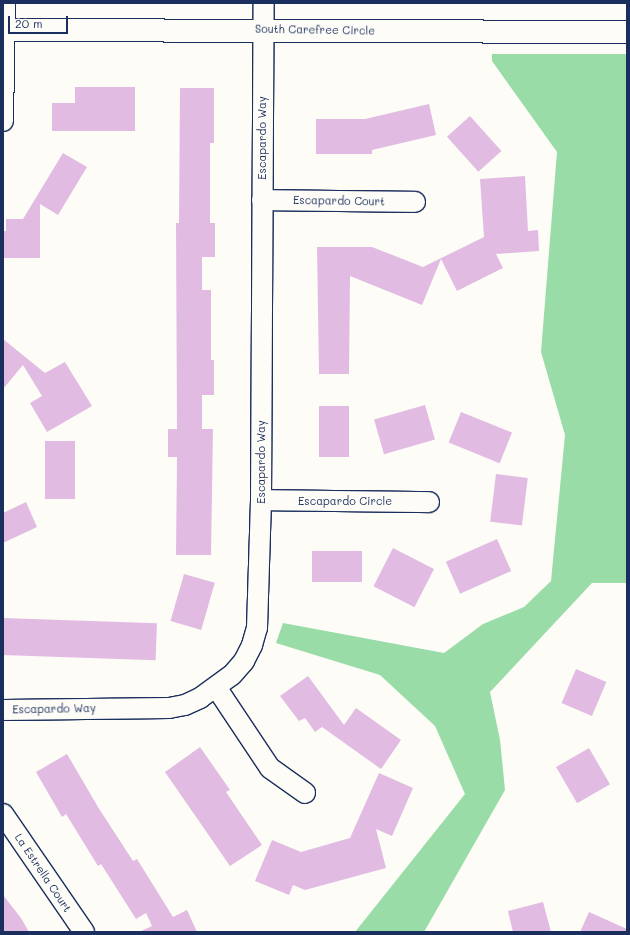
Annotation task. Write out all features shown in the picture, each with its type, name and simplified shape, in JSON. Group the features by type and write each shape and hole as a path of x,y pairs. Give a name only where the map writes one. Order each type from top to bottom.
{"main road":[{"name":"South Carefree Circle","path":"4,30 263,29 627,32"}],"street":[{"path":"3,121 5,3"},
{"name":"Escapardo Way","path":"3,710 168,708 185,705 216,687 232,675 244,661 257,628 261,500 264,3"},
{"name":"Escapardo Court","path":"262,200 415,202"},
{"name":"Escapardo Circle","path":"261,500 429,502"},
{"path":"216,687 270,768 305,793"},
{"name":"La Estrella Court","path":"3,814 84,932"}],"green space":[{"path":"492,54 627,54 627,583 592,583 490,692 500,740 505,790 424,932 355,932 465,794 435,726 380,675 276,643 283,623 444,653 483,624 524,607 551,581 565,435 541,352 557,152 492,61"}],"building":[{"path":"75,87 135,87 135,131 52,131 52,103 75,103"},
{"path":"180,88 214,88 214,143 210,143 210,223 215,223 215,257 202,257 202,290 211,290 211,360 214,360 214,395 202,395 202,429 213,429 211,555 176,555 177,457 168,457 168,429 177,429 176,223 179,223"},
{"path":"429,104 436,135 372,150 372,154 316,154 316,119 365,119"},
{"path":"470,116 501,151 478,172 447,137"},
{"path":"63,153 87,167 58,215 40,204 40,258 3,258 3,231 6,231 6,219 23,219"},
{"path":"525,176 528,231 538,230 539,251 496,254 503,268 457,291 441,259 422,305 350,276 349,374 319,374 317,247 372,247 423,267 484,237 480,179"},
{"path":"3,339 45,373 65,362 92,406 47,432 30,403 42,396 23,365 3,389"},
{"path":"425,405 435,440 384,454 374,420"},
{"path":"319,406 349,406 349,457 319,457"},
{"path":"461,412 512,433 500,463 449,443"},
{"path":"45,441 75,441 75,499 45,499"},
{"path":"496,474 528,478 522,526 490,522"},
{"path":"26,502 37,527 3,543 3,513"},
{"path":"497,539 511,571 460,594 446,562"},
{"path":"393,548 434,569 414,607 373,586"},
{"path":"312,551 362,551 362,582 312,582"},
{"path":"184,574 215,583 201,630 170,621"},
{"path":"3,618 157,623 156,660 3,655"},
{"path":"576,669 606,682 592,716 562,703"},
{"path":"308,676 344,725 356,708 401,740 381,769 322,727 315,732 305,718 299,721 280,696"},
{"path":"200,747 230,790 226,792 262,845 230,866 165,772"},
{"path":"589,748 610,784 577,803 556,767"},
{"path":"67,754 98,807 133,861 137,859 173,917 187,910 197,932 139,932 152,926 146,913 136,919 101,864 98,866 66,814 62,817 36,772"},
{"path":"379,773 413,788 392,836 376,829 386,868 305,890 293,885 289,895 255,881 272,840 301,852 350,838"},
{"path":"3,895 21,918 29,932 3,932"},
{"path":"543,902 551,932 513,932 508,911"},
{"path":"589,912 627,929 627,932 580,932"}]}
